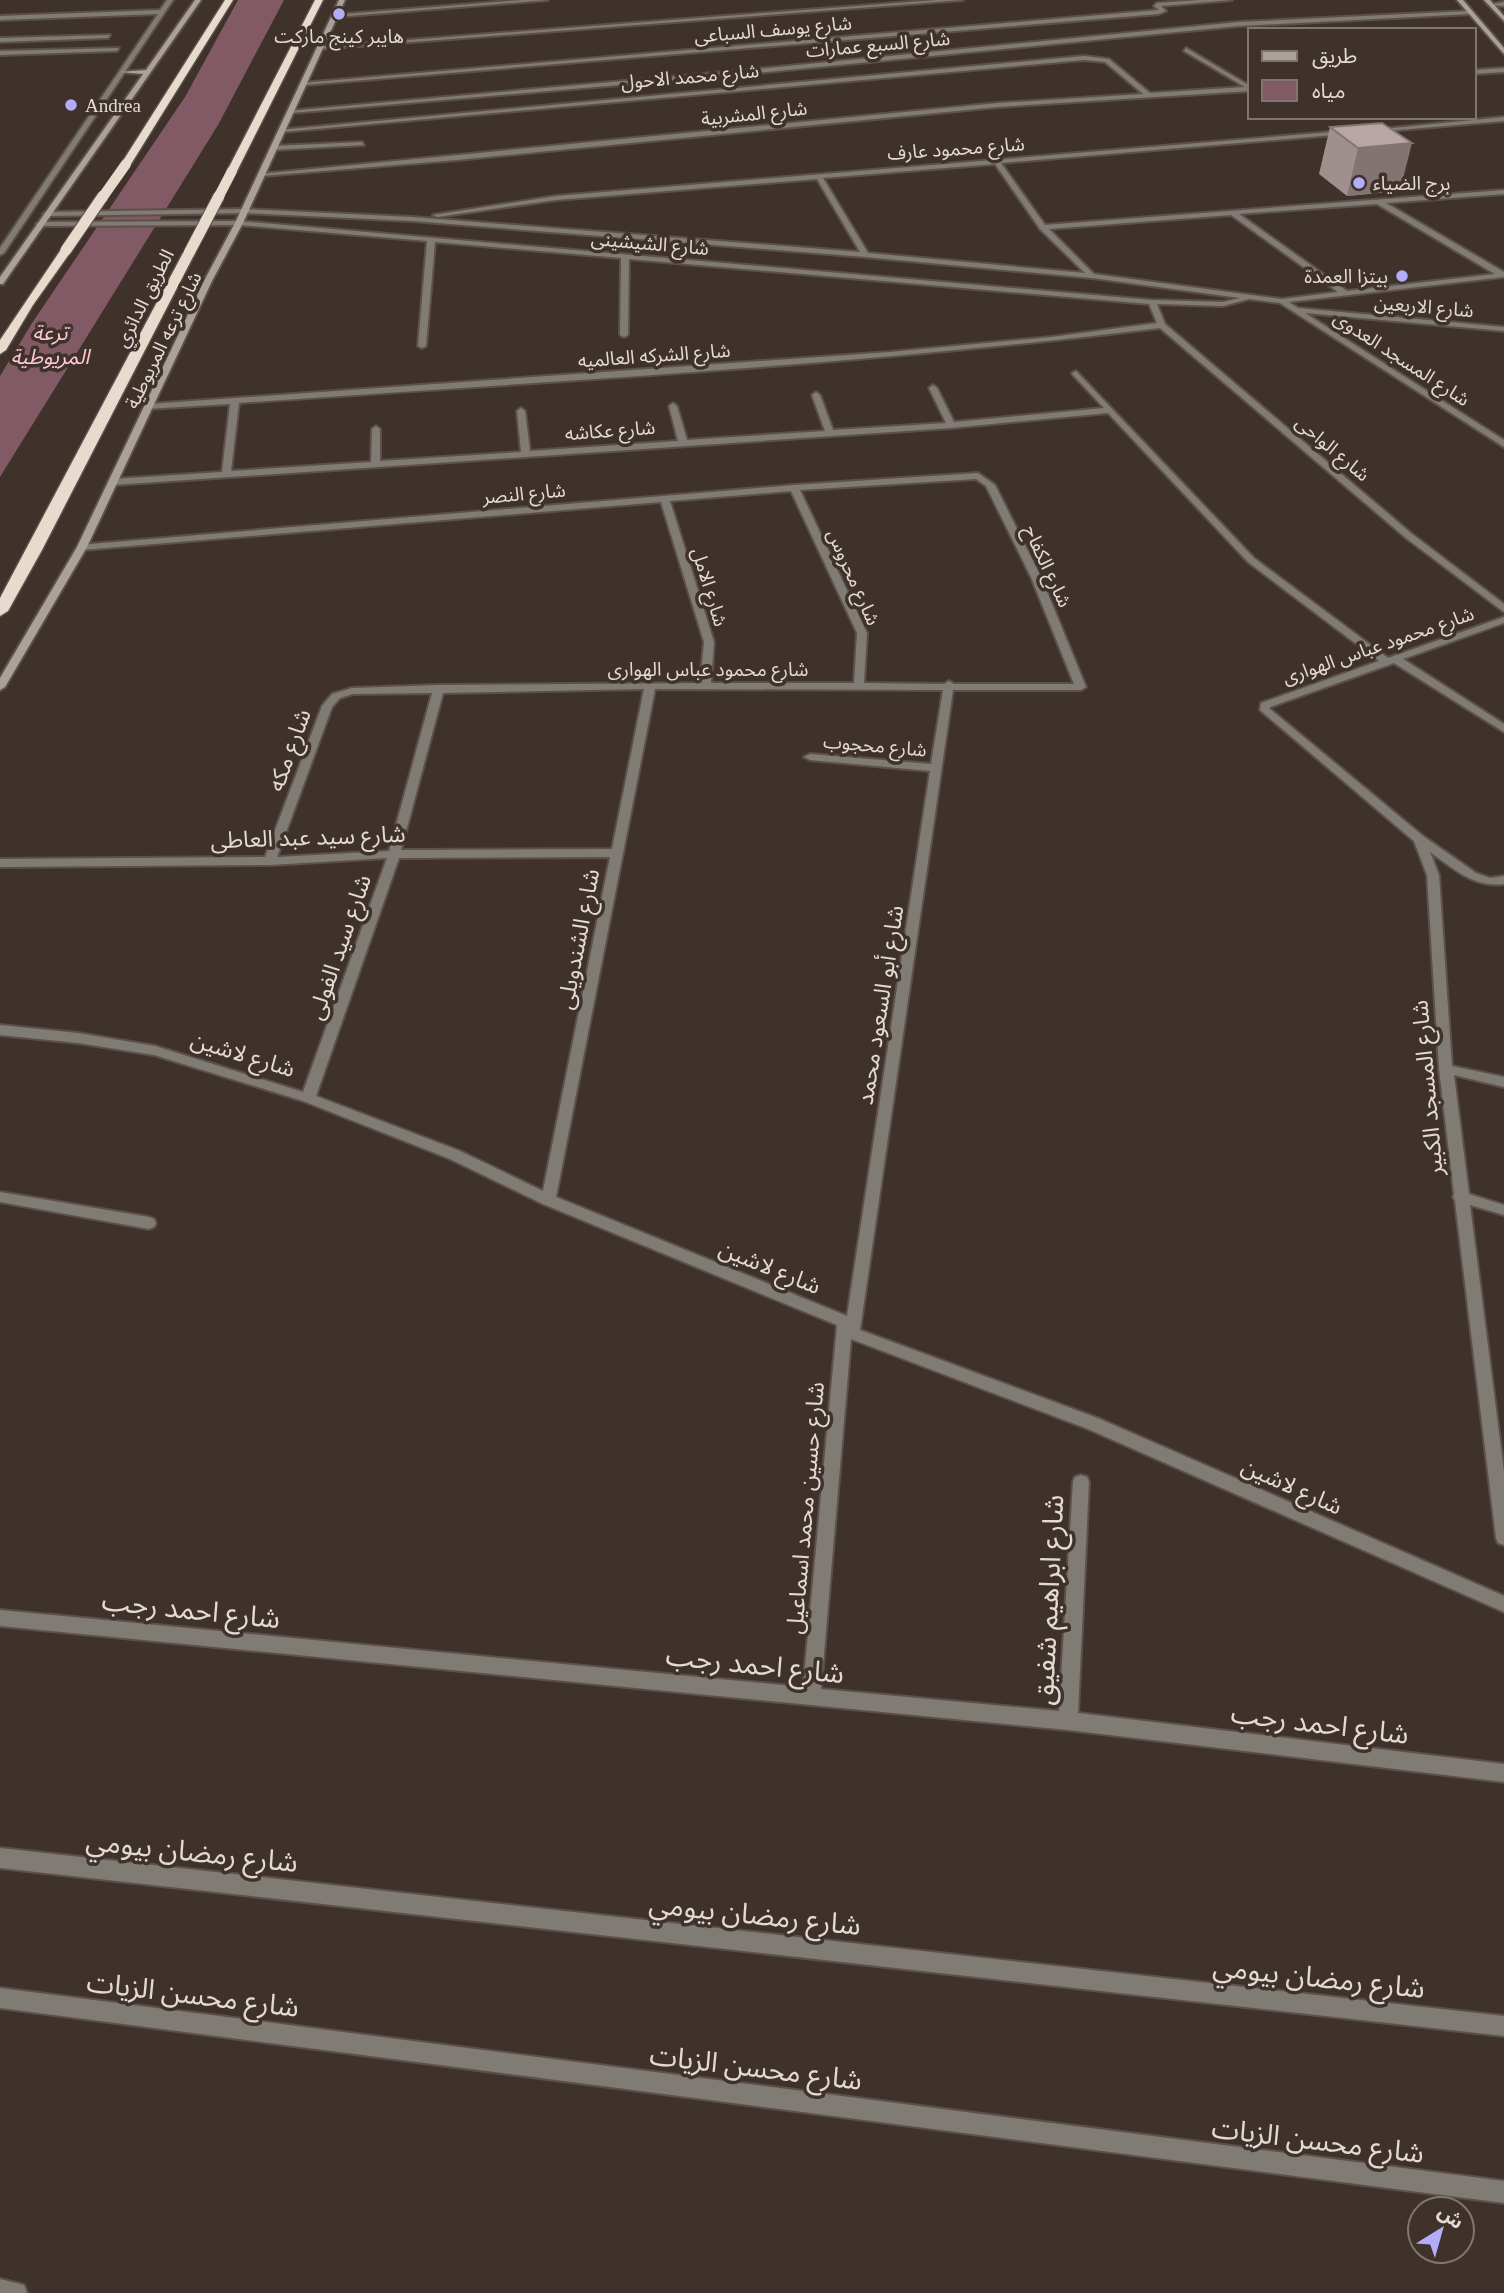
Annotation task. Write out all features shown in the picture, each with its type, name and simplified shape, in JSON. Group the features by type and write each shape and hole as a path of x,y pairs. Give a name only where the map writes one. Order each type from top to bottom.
{"highway":[{"path":"0,350 27,304 126,164 229,0"},
{"name":"الطريق الدائري","path":"0,611 41,538 319,0"}],"main road":[{"path":"0,282 198,0"},
{"name":"شارع ترعه المريوطية","path":"0,687 82,547 208,281 245,211 342,0"},
{"path":"1460,0 1504,52"},
{"path":"1489,3 1504,19"},
{"path":"122,72 147,72"}],"street":[{"path":"0,253 170,0"},
{"path":"335,15 545,0"},
{"path":"320,47 960,0"},
{"name":"شارع يوسف السباعى","path":"304,83 1159,12 1163,11 1157,6 1159,4 1229,0"},
{"path":"1489,3 1504,4"},
{"path":"0,18 162,12"},
{"name":"شارع السبع عمارات","path":"291,111 747,72 1239,24 1469,13"},
{"path":"1366,17 1374,23"},
{"path":"1239,24 1248,30"},
{"path":"0,40 108,36"},
{"path":"0,53 117,49"},
{"path":"725,49 732,57"},
{"path":"1186,50 1248,88"},
{"name":"شارع محمد الاحول","path":"282,130 1101,58 1110,62 1149,96"},
{"path":"739,64 747,72"},
{"path":"1476,72 1504,70"},
{"name":"شارع المشربية","path":"262,174 470,157 998,105 1248,89"},
{"path":"1367,131 1504,119"},
{"name":"شارع محمود عارف","path":"412,219 556,198 1353,132"},
{"path":"273,148 362,144"},
{"path":"996,161 1043,227 1092,276"},
{"path":"818,175 865,255"},
{"path":"1043,227 1504,192"},
{"path":"1379,202 1504,275"},
{"name":"شارع الشيشينى","path":"47,214 245,211 412,219 1092,276 1282,301 1504,275"},
{"path":"281,227 289,213"},
{"path":"1233,213 1347,295"},
{"name":"شارع الشيشينى","path":"40,224 239,223 1152,302 1223,304 1257,297"},
{"path":"422,346 431,241"},
{"path":"624,335 625,257"},
{"name":"شارع المسجد العدوى","path":"1282,301 1300,310 1504,444"},
{"name":"شارع الواحى","path":"1152,302 1161,326 1409,536 1504,609"},
{"name":"شارع الاربعين","path":"1300,310 1504,329"},
{"name":"شارع الشركه العالميه","path":"149,407 890,354 1161,326"},
{"path":"1486,328 1504,338"},
{"path":"1076,373 1257,565 1391,660 1504,729"},
{"path":"933,388 951,425"},
{"path":"816,395 830,433"},
{"path":"226,474 235,401"},
{"path":"673,406 683,443"},
{"name":"شارع عكاشه","path":"113,482 951,425 1109,410"},
{"path":"520,411 526,453"},
{"path":"375,464 376,429"},
{"name":"شارع النصر","path":"82,547 969,475"},
{"name":"شارع الكفاح","path":"969,475 984,478 990,485 1036,577 1081,687"},
{"name":"شارع محروس","path":"794,488 862,633 859,686"},
{"name":"شارع الامل","path":"665,499 709,642 705,687"},
{"name":"شارع محمود عباس الهوارى","path":"1265,705 1504,620"},
{"name":"شارع محمود عباس الهوارى","path":"336,696 352,691 439,688 949,684 1081,687"},
{"name":"شارع أبو السعود محمد","path":"849,1328 949,684"},
{"name":"شارع الشندويلى","path":"548,1200 650,686"},
{"name":"شارع سيد الفولى","path":"309,1098 394,854 439,688"},
{"name":"شارع مكه","path":"270,861 327,706 336,696"},
{"name":"شارع المسجد الكبير","path":"1265,705 1265,710 1419,839 1433,875 1446,1069 1504,1538"},
{"name":"شارع محجوب","path":"810,757 937,768"},
{"path":"1419,839 1480,880 1504,880"},
{"name":"شارع سيد عبد العاطى","path":"0,863 270,861 394,854 617,853"},
{"name":"شارع لاشين","path":"0,1030 78,1038 155,1051 309,1098 455,1155 548,1200 849,1328 1094,1424 1504,1604"},
{"path":"1446,1069 1504,1082"},
{"path":"0,1197 149,1223"},
{"path":"1460,1197 1504,1210"},
{"name":"شارع حسين محمد اسماعيل","path":"811,1697 849,1328"},
{"name":"شارع ابراهيم شفيق","path":"1068,1721 1081,1482"},
{"name":"شارع احمد رجب","path":"0,1618 1068,1721 1504,1773"},
{"name":"شارع رمضان بيومي","path":"0,1858 1504,2026"},
{"name":"شارع محسن الزيات","path":"0,1998 1504,2192"},
{"path":"0,2290 16,2293"}],"water":[{"name":"ترعة المريوطية","path":"238,0 284,0 218,125 0,477 0,376 32,323 185,97"}],"building":[{"path":"1382,123 1412,143 1358,148 1330,127"}],"place":[{"name":"هايبر كينج ماركت","path":"339,14"},
{"name":"Andrea","path":"71,105"},
{"name":"برج الضياء","path":"1359,183"},
{"name":"بيتزا العمدة","path":"1402,276"}]}
